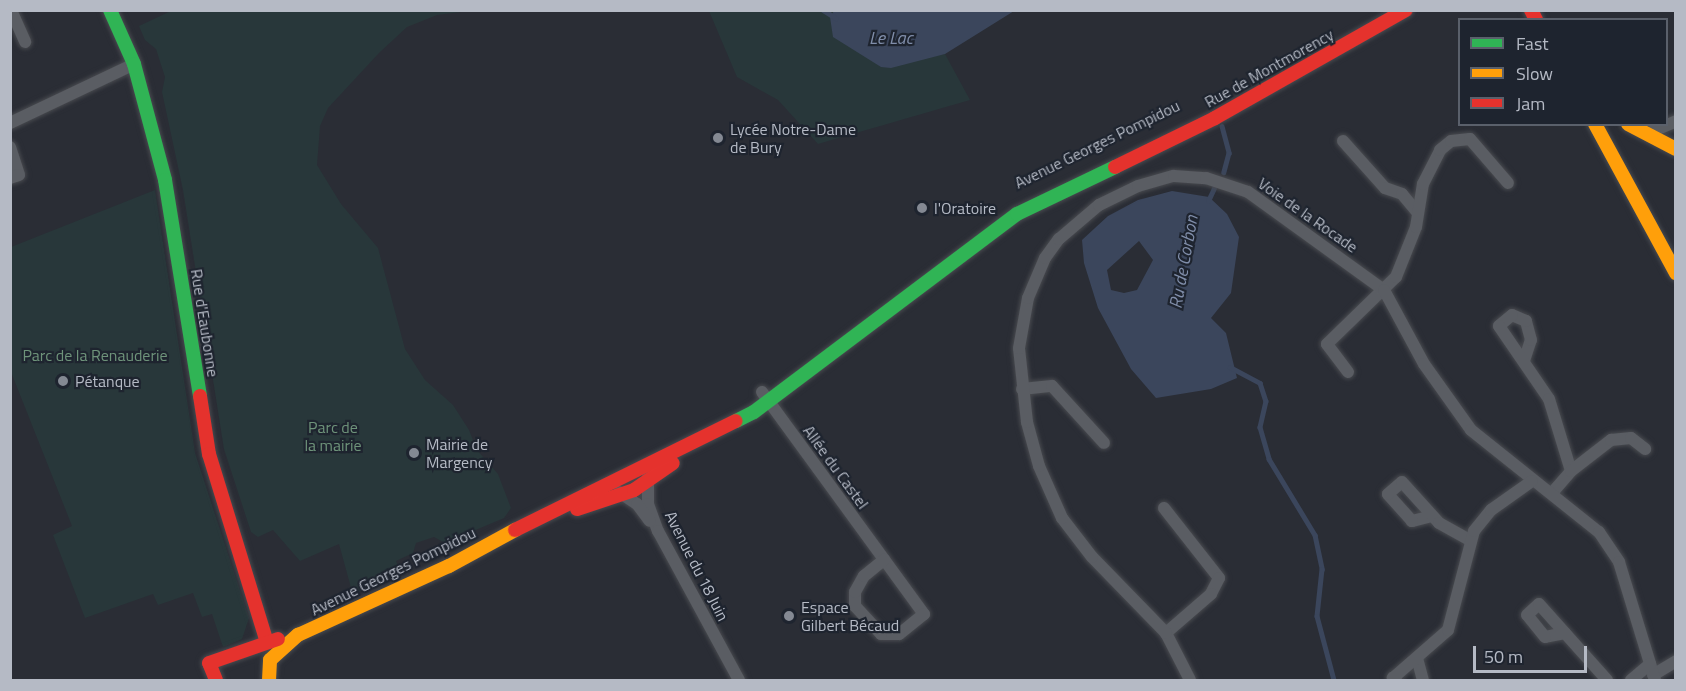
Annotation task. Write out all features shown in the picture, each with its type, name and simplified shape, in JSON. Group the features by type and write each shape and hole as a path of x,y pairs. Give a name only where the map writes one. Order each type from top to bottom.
{"main road":[{"name":"Rue d'Eaubonne","path":"110,10 134,64 165,180 209,454 267,642"},
{"name":"Avenue Georges Pompidou","path":"765,397 1021,198 1231,99 1384,10"},
{"name":"Rue de Montmorency","path":"987,234 1053,194 1215,118 1406,10"},
{"path":"1596,126 1676,273"},
{"path":"1609,126 1611,140 1676,250"},
{"path":"1632,126 1676,149"},
{"name":"Avenue Georges Pompidou","path":"503,537 621,494 648,479 696,443 765,397 987,234"},
{"name":"Avenue Georges Pompidou","path":"216,681 209,663 267,642 298,635 503,537 635,467 696,443"},
{"name":"Avenue Georges Pompidou","path":"269,681 270,660 298,635"},
{"path":"262,681 257,659 267,642"}],"street":[{"path":"11,10 25,42"},
{"path":"10,123 134,64"},
{"path":"1646,134 1664,126"},
{"path":"1348,372 1327,344 1384,290 1404,260 1431,164 1451,141 1470,139 1509,183"},
{"path":"1343,141 1385,188 1402,194 1418,213"},
{"path":"10,147 19,175 10,178"},
{"name":"Voie de la Rocade","path":"1190,681 1166,633 1092,557 1062,518 1039,466 1022,389 1019,348 1028,298 1052,247 1099,205 1138,186 1165,179 1206,178 1248,192 1384,290 1424,364 1471,430 1532,481 1552,493 1599,532 1619,562 1653,673"},
{"path":"1524,361 1549,399 1571,471"},
{"path":"1022,389 1052,386 1104,443"},
{"name":"Allée du Castel","path":"765,397 924,614 899,634 881,634 855,606 855,591 864,576 884,560"},
{"path":"1552,493 1571,471 1611,441 1631,438 1645,449"},
{"path":"635,467 645,471 648,479"},
{"path":"618,477 615,485 621,494 637,504 658,531"},
{"name":"Avenue du 18 Juin","path":"648,479 648,504 658,531 739,681"},
{"path":"1396,681 1393,678 1448,630 1470,540 1491,510 1532,481"},
{"path":"1164,507 1219,578 1211,594 1166,633"},
{"path":"1432,516 1452,533 1470,540"},
{"path":"1565,633 1607,681"},
{"path":"1417,658 1423,681"},
{"path":"1631,681 1676,661"}],"green space":[{"name":"Parc de la mairie","path":"173,10 469,11 437,15 407,27 379,53 328,108 320,126 317,165 341,204 378,248 405,349 425,380 453,405 469,430 477,450 498,474 511,508 504,518 445,543 434,537 416,543 413,553 396,561 400,571 353,595 339,544 300,561 273,530 258,537 251,532 224,449 183,190 162,92 165,77 156,49 145,40 139,26"},
{"path":"709,11 834,11 830,17 881,67 945,54 970,100 818,144 778,100 737,77"},
{"name":"Parc de la Renauderie","path":"155,190 195,453 249,618 242,639 223,647 212,614 202,617 193,593 158,605 153,594 85,618 53,535 72,526 11,372 11,247"}],"water":[{"name":"Le Lac","path":"834,11 1014,11 945,54 891,68 881,67 833,37 830,17"},
{"path":"1172,191 1209,197 1227,214 1239,237 1231,293 1211,318 1226,333 1237,378 1211,389 1156,398 1131,369 1098,308 1084,263 1082,240 1108,216 1138,200","holes":["1139,241 1153,260 1137,290 1124,293 1111,290 1107,270"]}],"waterway":[{"name":"Ru de Corbon","path":"823,10 836,18"},
{"name":"Ru de Corbon","path":"1222,126 1229,153 1224,172"},
{"name":"Ru de Corbon","path":"1208,201 1214,188"},
{"name":"Ru de Corbon","path":"1230,367 1260,383 1266,401 1260,427 1269,459 1315,535 1322,569 1317,616 1334,680"}],"traffic: fast":[{"path":"110,10 134,64 165,180 200,396"},
{"path":"736,421 754,412 1017,214 1115,167"}],"traffic: slow":[{"path":"1596,126 1676,273"},
{"path":"1632,126 1676,149"},
{"path":"269,680 270,660 298,635 449,566 515,530"}],"traffic: jam":[{"path":"1115,167 1215,118 1406,10"},
{"path":"1531,10 1535,18"},
{"path":"200,396 209,454 267,642"},
{"path":"515,530 736,421"},
{"path":"577,509 634,490 673,463"},
{"path":"216,680 209,663 278,639"}],"place":[{"name":"Lycée Notre-Dame de Bury","path":"718,138"},
{"name":"l'Oratoire","path":"922,208"},
{"name":"Pétanque","path":"63,381"},
{"name":"Mairie de Margency","path":"414,453"},
{"name":"Espace Gilbert Bécaud","path":"789,616"}]}
